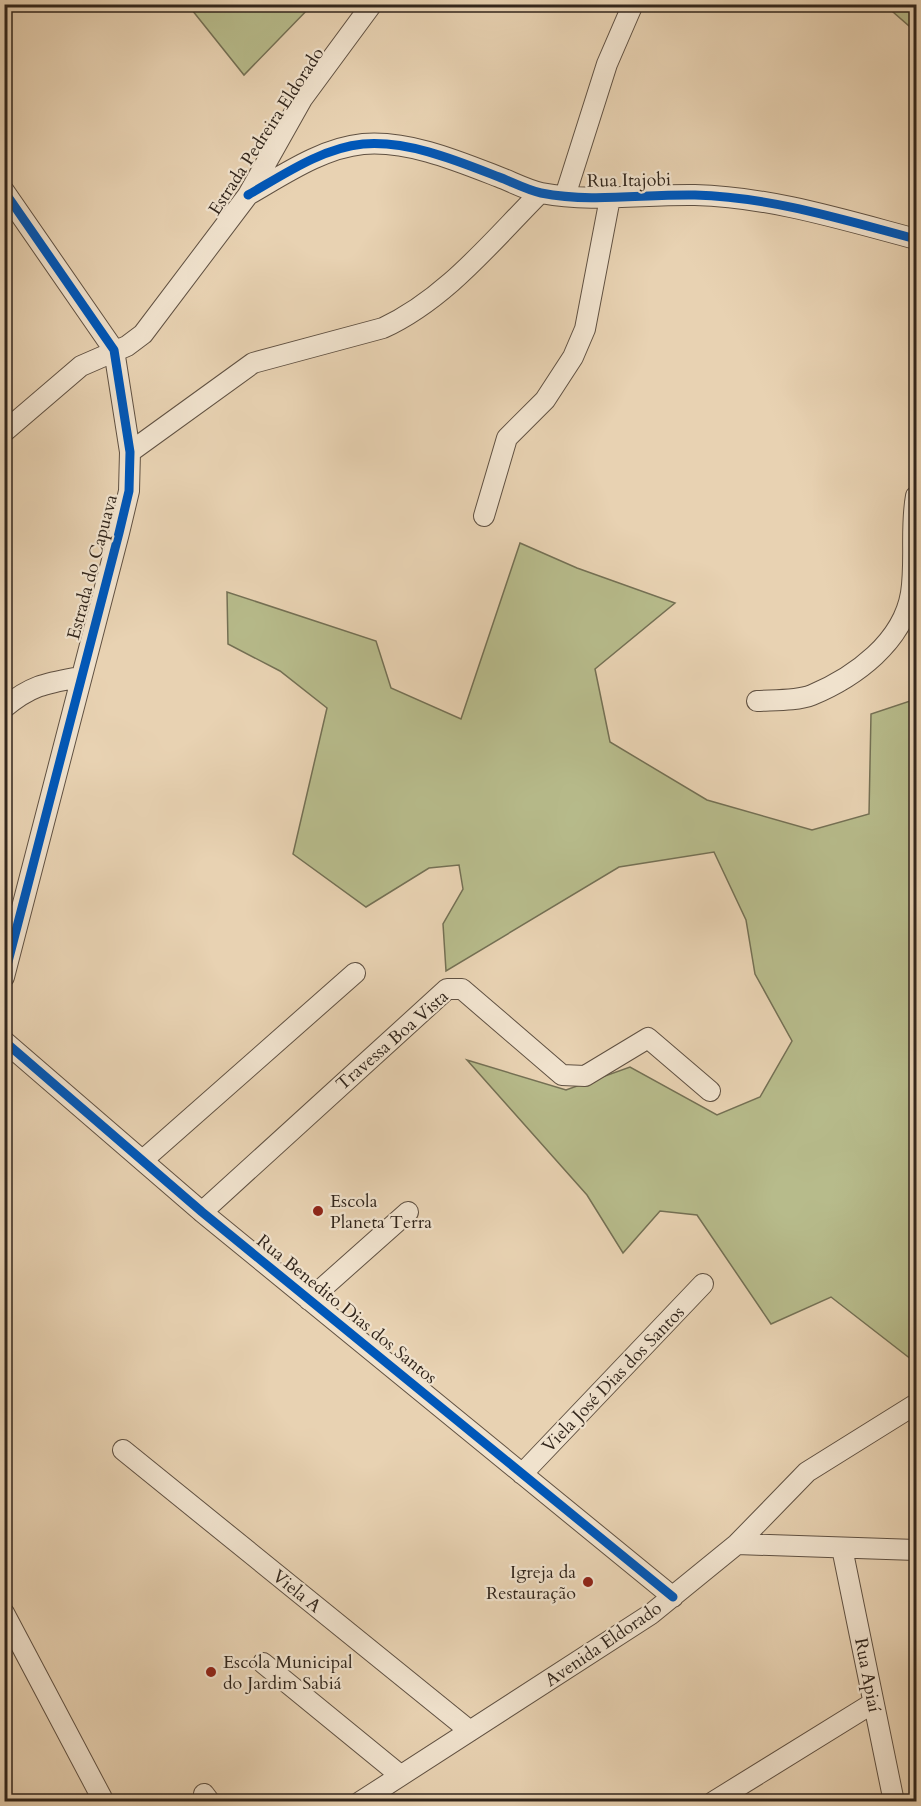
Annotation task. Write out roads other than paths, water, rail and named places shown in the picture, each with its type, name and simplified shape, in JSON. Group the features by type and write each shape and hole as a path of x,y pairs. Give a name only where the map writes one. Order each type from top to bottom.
{"street":[{"name":"Estrada Pedreira Eldorado","path":"4,432 81,366 127,346 143,334 248,195 302,99 372,4"},
{"path":"565,195 607,64 633,4"},
{"name":"Rua Itajobi","path":"248,195 295,168 332,152 363,144 399,146 444,158 540,193 597,200 695,195 765,201 916,239"},
{"name":"Estrada do Capuava","path":"4,191 114,350 130,452 129,491 4,977"},
{"path":"130,452 253,363 383,328 401,320 448,285 540,193"},
{"path":"484,516 507,438 545,400 573,357 585,329 610,198"},
{"path":"757,701 810,696 861,668 894,634 910,596 911,523 916,496"},
{"path":"4,708 35,686 80,677"},
{"path":"142,1160 355,973"},
{"name":"Travessa Boa Vista","path":"202,1212 447,988 462,989 562,1075 585,1076 648,1038 710,1091"},
{"name":"Rua Benedito Dias dos Santos","path":"4,1041 202,1212 673,1597"},
{"path":"309,1300 408,1212"},
{"name":"Viela José Dias dos Santos","path":"522,1474 703,1284"},
{"name":"Avenida Eldorado","path":"360,1802 651,1614 737,1544 807,1473 916,1404"},
{"name":"Viela A","path":"123,1450 470,1731"},
{"path":"737,1544 916,1550"},
{"name":"Rua Apiaí","path":"842,1548 894,1802"},
{"path":"4,1613 104,1802"},
{"path":"263,1663 400,1775"},
{"path":"713,1802 873,1703"}],"place":[{"name":"Escola Planeta Terra","path":"318,1211"},
{"name":"Igreja da Restauração","path":"588,1582"},
{"name":"Escola Municipal do Jardim Sabiá","path":"211,1672"}]}
